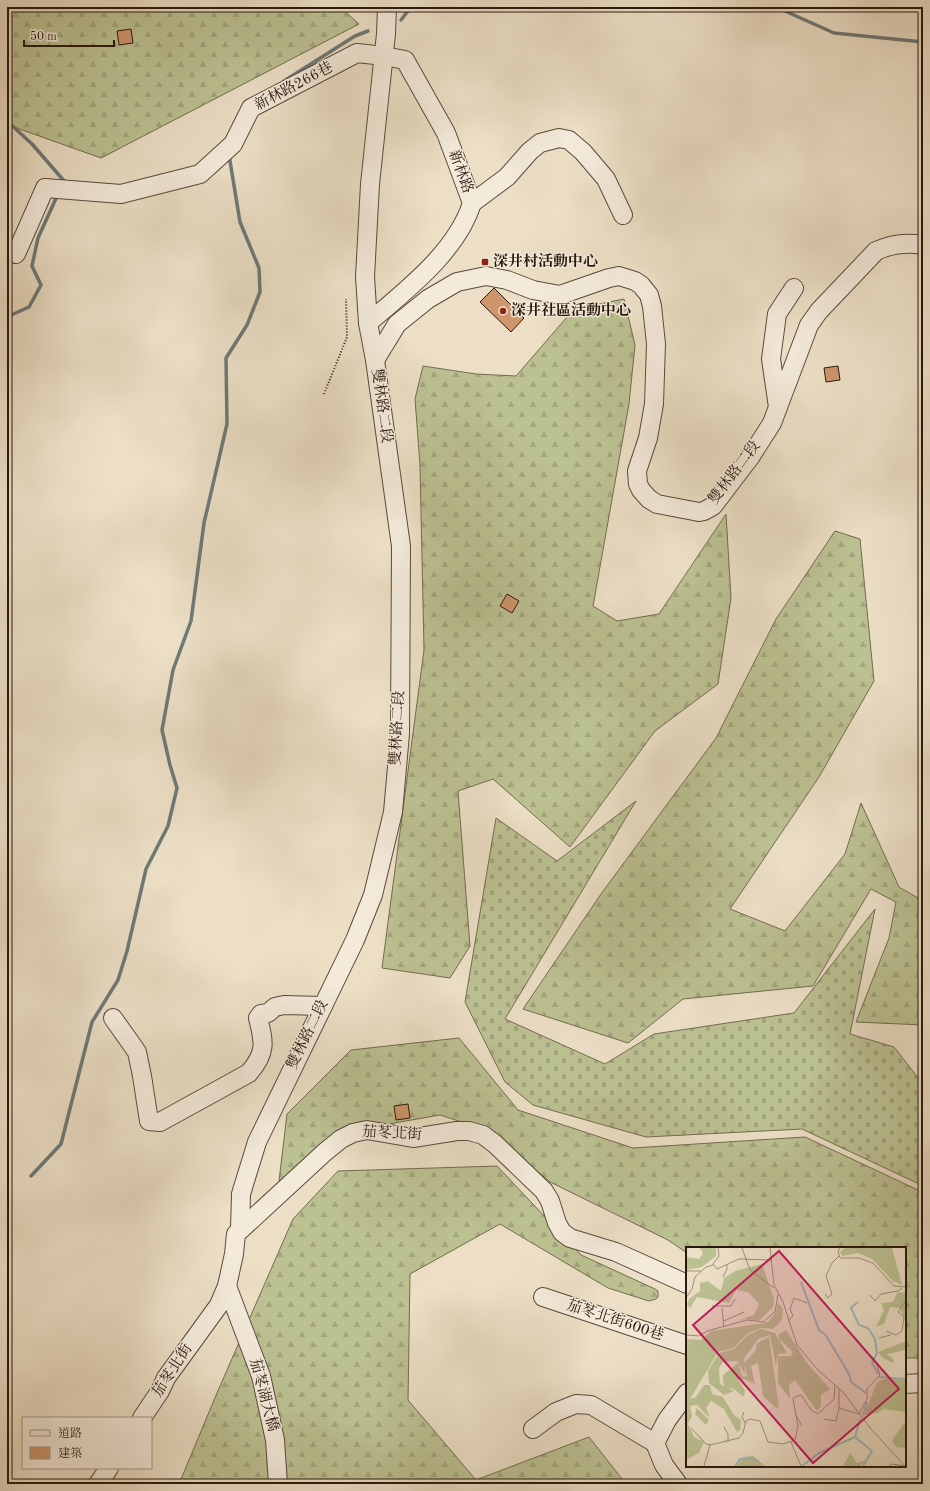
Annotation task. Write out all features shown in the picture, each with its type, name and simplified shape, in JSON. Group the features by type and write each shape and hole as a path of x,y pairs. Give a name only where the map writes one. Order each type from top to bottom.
{"street":[{"path":"375,360 368,323 365,277 370,184 384,56 387,7"},
{"name":"新林路266巷","path":"16,254 45,188 121,194 200,174 228,148 251,108 357,53 384,56"},
{"name":"新林路","path":"368,323 422,277 453,239 468,215 472,203 446,133 405,60 384,56"},
{"path":"472,203 507,177 540,143 559,138 568,140 583,152 606,179 623,215"},
{"name":"雙林路二段","path":"240,1229 241,1194 255,1147 355,940 373,895 393,812 400,734 401,546 375,360 397,324 428,299 457,282 486,276 507,280 533,290 560,295 619,276 642,285 649,295 652,306 656,344 654,404 648,438 637,471 638,484 649,499 657,504 699,512 713,506 751,456 772,423 809,325 819,311 876,251 888,246 900,244 923,244"},
{"path":"778,408 771,359 777,314 794,288"},
{"path":"113,1018 137,1052 149,1121 160,1122 249,1072 258,1063 264,1048 258,1018 261,1014 268,1013 275,1007 284,1005 323,1006"},
{"name":"茄苳北街","path":"143,1417 166,1378 218,1305 227,1286 234,1254 236,1234 325,1152 341,1139 353,1132 367,1130 413,1138 457,1131 483,1135 495,1144 544,1191 550,1201 557,1223 562,1232 570,1238 616,1252 686,1284"},
{"name":"茄苳湖大橋","path":"227,1286 261,1376 275,1440 278,1484"},
{"name":"茄苳北街600巷","path":"543,1297 686,1345"},
{"path":"906,1384 923,1383"},
{"path":"655,1443 667,1420 686,1394"},
{"path":"533,1428 556,1412 576,1404 592,1405 655,1443 664,1465 678,1484"}],"path":[{"path":"324,394 347,337 346,299"}],"green space":[{"path":"7,7 340,7 359,24 101,158 11,126 7,122"},
{"path":"624,299 635,345 629,404 593,606 617,621 659,614 726,514 731,598 718,684 655,731 570,847 493,779 458,791 470,946 450,978 382,968 424,650 420,465 415,399 423,366 476,374 516,376 574,309"},
{"path":"835,531 860,539 874,681 819,777 730,909 785,931 845,854 861,803 899,887 923,901 923,1025 856,1022 889,938 896,902 871,889 813,986 683,999 628,1043 523,1009 601,894 716,738 776,619"},
{"path":"636,801 505,1019 605,1064 654,1034 794,1013 875,909 850,1034 894,1047 923,1084 923,1181 917,1183 802,1129 646,1137 533,1105 505,1082 465,1002 496,818 557,861"},
{"path":"459,1038 518,1110 633,1148 805,1137 918,1190 923,1189 923,1358 906,1358 906,1247 686,1247 686,1252 668,1240 550,1182 490,1131 440,1115 349,1131 279,1181 287,1114 351,1050"},
{"path":"497,1166 581,1255 655,1289 658,1291 658,1297 649,1301 608,1288 500,1224 410,1274 408,1400 476,1480 589,1437 626,1484 179,1484 293,1219 338,1171"}],"building":[{"path":"131,29 133,43 119,45 117,31"},
{"name":"深井社區活動中心","path":"494,288 524,318 511,332 480,302"},
{"path":"838,366 840,380 826,382 824,368"},
{"path":"507,594 519,601 512,613 500,606"},
{"path":"408,1104 410,1118 396,1120 394,1106"}],"waterway":[{"path":"401,20 411,7"},
{"path":"776,7 834,33 923,42"},
{"path":"284,81 355,36 368,31"},
{"path":"7,121 32,144 65,182"},
{"path":"31,1176 61,1144 92,1022 118,980 127,951 146,869 168,826 177,788 162,730 173,670 191,621 204,523 227,424 226,358 247,325 260,292 259,268 240,222 229,155"},
{"path":"7,317 29,307 41,285 32,266 38,238 58,194"}],"place":[{"name":"深井村活動中心","path":"485,262"},
{"name":"深井社區活動中心","path":"503,311"}]}
